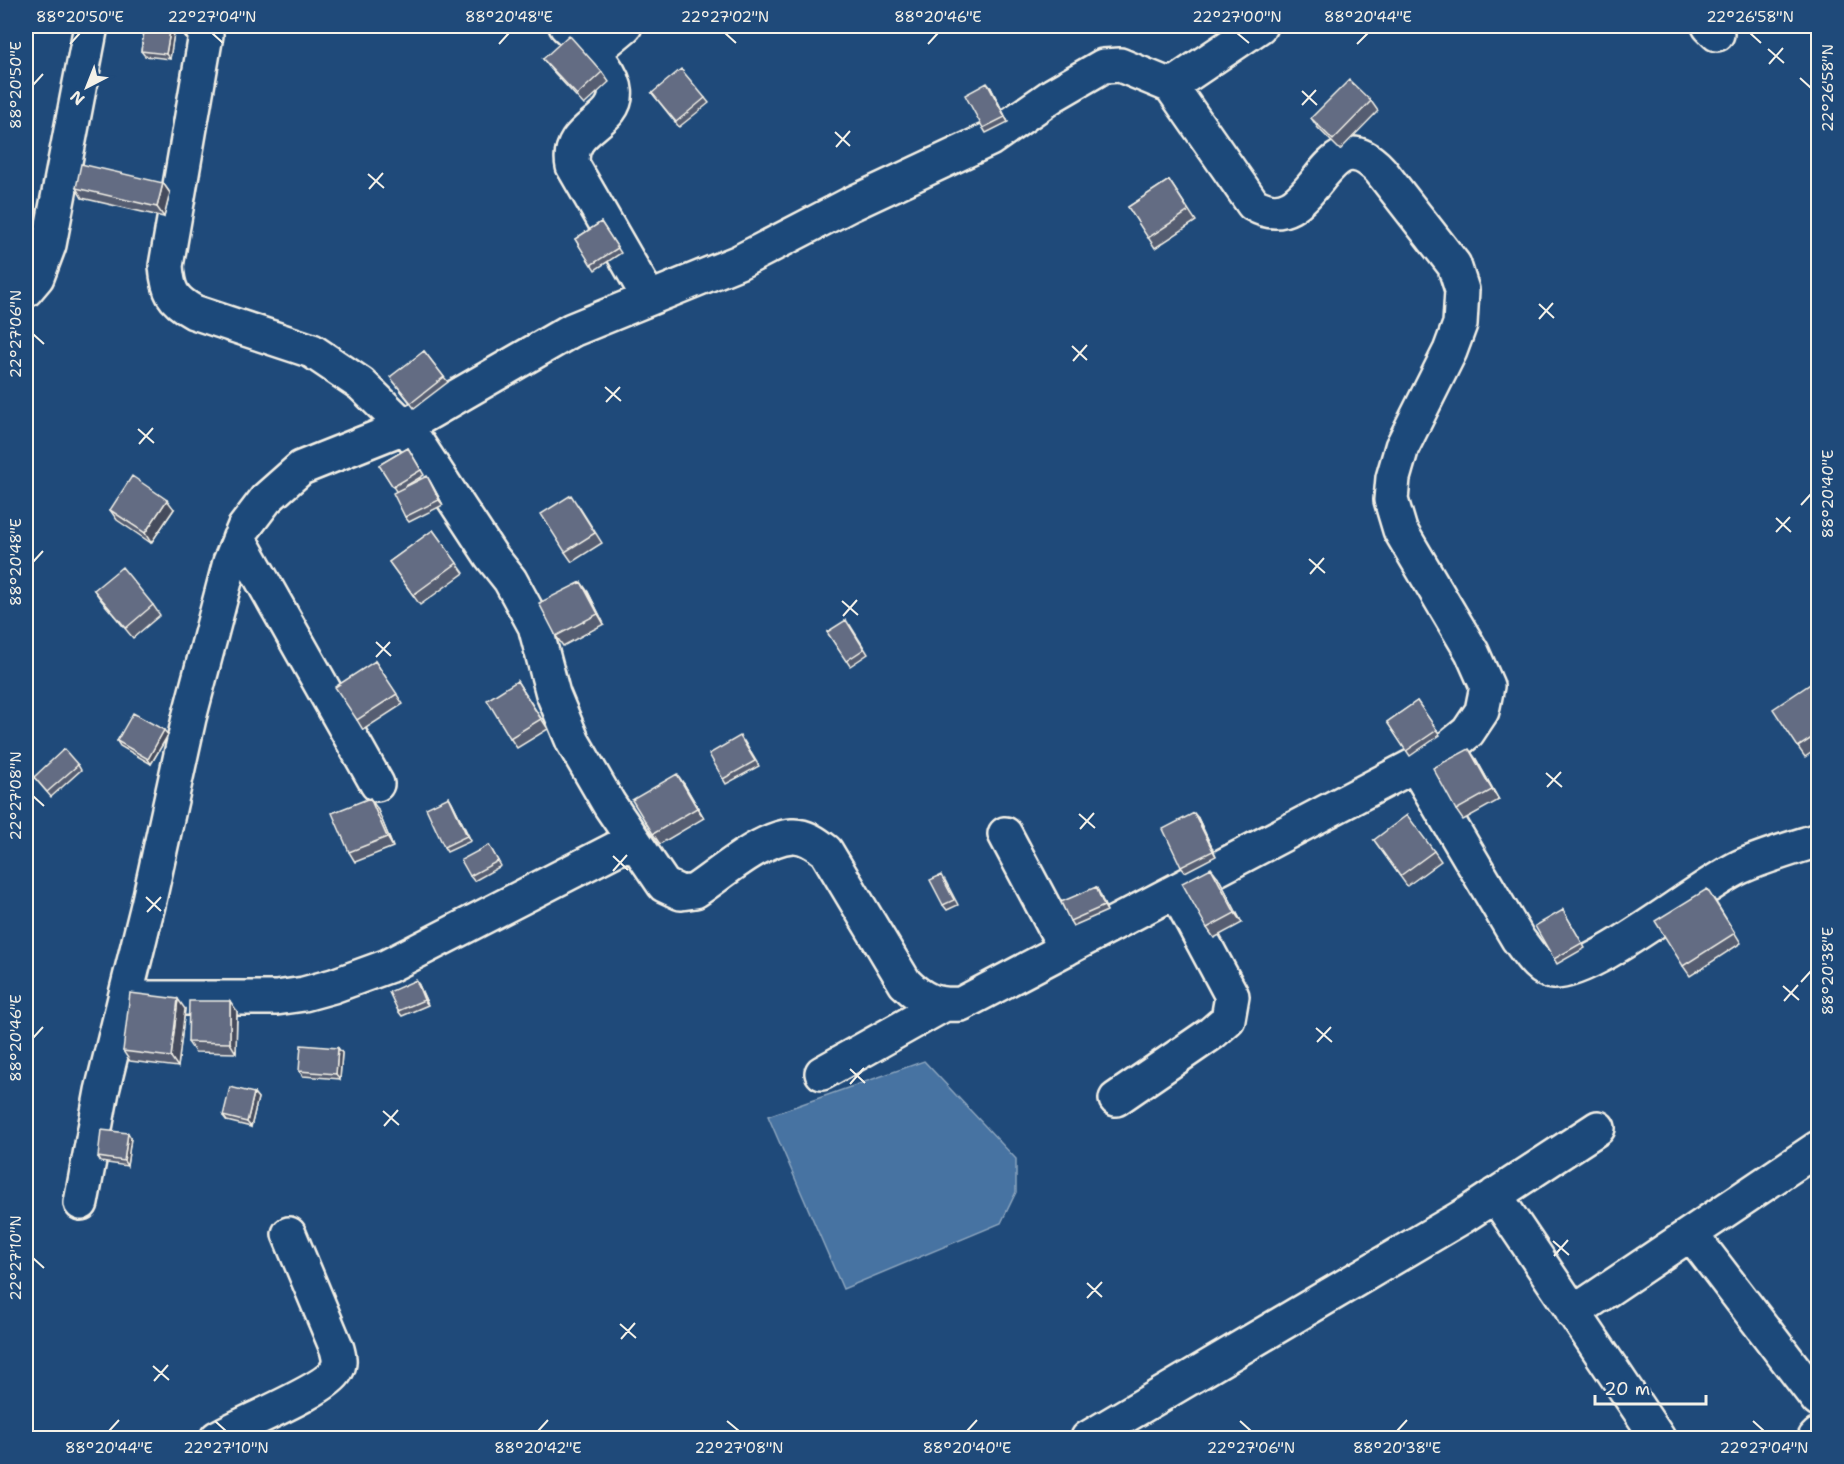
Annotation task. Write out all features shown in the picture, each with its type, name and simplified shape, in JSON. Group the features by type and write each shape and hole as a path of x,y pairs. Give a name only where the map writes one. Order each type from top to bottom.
{"street":[{"path":"26,290 38,277 49,245 91,26"},
{"path":"81,1203 102,1091 148,905 189,717 230,562 244,528 266,499 301,468 404,427 573,330 739,262 849,205 990,139 1053,95 1103,66 1120,64 1171,86 1253,204 1268,213 1281,212 1299,201 1342,154 1356,152 1369,158 1454,265 1462,290 1460,324 1402,447 1393,478 1391,500 1400,530 1472,652 1487,686 1482,711 1468,732 1451,746 961,1004 943,1005 921,999 905,983 826,851 812,840 794,836 772,840 695,891 681,893 664,885 633,840 573,742 553,694 535,626 510,580 404,427 361,384 312,351 195,312 178,303 168,284 166,266 206,35 200,26"},
{"path":"566,26 595,51 610,75 617,94 615,105 574,144 571,155 573,166 649,298"},
{"path":"595,51 625,26"},
{"path":"1171,86 1260,26"},
{"path":"239,539 377,784"},
{"path":"1415,765 1518,939 1536,962 1550,972 1568,972 1598,956 1739,867 1818,840"},
{"path":"1005,834 1066,949"},
{"path":"125,998 276,998 313,992 388,966 633,840"},
{"path":"1116,1099 1212,1033 1228,1019 1232,996 1176,891"},
{"path":"822,1073 943,1005"},
{"path":"1088,1438 1495,1195 1598,1128"},
{"path":"1573,1313 1818,1148"},
{"path":"1495,1195 1658,1438"},
{"path":"217,1438 312,1389 335,1374 340,1362 337,1349 289,1234"},
{"path":"1691,1234 1818,1400"}],"water":[{"path":"924,1061 1016,1159 1016,1192 1001,1223 843,1289 768,1116"}],"building":[{"path":"145,26 171,26 166,54 141,51"},
{"path":"569,35 602,72 577,95 543,59"},
{"path":"681,69 705,98 676,122 652,93"},
{"path":"1349,80 1371,101 1333,140 1311,118"},
{"path":"987,83 1005,117 983,128 965,95"},
{"path":"81,164 163,183 157,207 76,188"},
{"path":"1169,180 1189,211 1148,238 1128,207"},
{"path":"601,222 618,248 591,265 575,239"},
{"path":"424,351 444,377 411,403 390,377"},
{"path":"408,448 421,470 393,487 379,465"},
{"path":"132,476 167,500 145,533 110,510"},
{"path":"427,476 439,500 405,517 393,493"},
{"path":"571,495 595,533 565,552 541,514"},
{"path":"433,530 457,563 413,595 389,562"},
{"path":"122,567 153,605 126,628 94,590"},
{"path":"581,582 598,614 556,636 539,603"},
{"path":"846,620 864,649 846,661 827,632"},
{"path":"375,661 397,694 357,720 335,687"},
{"path":"1818,679 1818,734 1798,747 1773,709"},
{"path":"517,681 541,719 510,738 487,700"},
{"path":"1417,701 1437,730 1406,751 1387,722"},
{"path":"133,713 164,730 148,759 117,741"},
{"path":"740,736 755,761 723,779 709,754"},
{"path":"64,749 78,765 47,792 34,777"},
{"path":"1469,749 1492,790 1456,810 1433,768"},
{"path":"677,774 697,808 653,834 632,800"},
{"path":"449,797 467,836 444,847 426,808"},
{"path":"370,798 387,837 349,852 332,813"},
{"path":"1194,813 1213,851 1181,867 1163,829"},
{"path":"1407,815 1434,851 1400,876 1374,840"},
{"path":"489,845 498,861 470,876 461,860"},
{"path":"1211,868 1235,913 1207,928 1182,883"},
{"path":"941,875 954,900 943,905 930,880"},
{"path":"1096,887 1104,906 1070,921 1061,902"},
{"path":"1707,889 1735,933 1683,966 1655,921"},
{"path":"1563,910 1582,943 1554,959 1535,926"},
{"path":"416,980 424,1000 398,1011 389,992"},
{"path":"130,993 178,999 171,1057 123,1051"},
{"path":"189,1001 230,1001 230,1043 188,1042"},
{"path":"301,1045 338,1048 336,1074 299,1071"},
{"path":"230,1087 254,1093 247,1122 223,1116"},
{"path":"101,1130 128,1133 124,1161 98,1157"}]}
